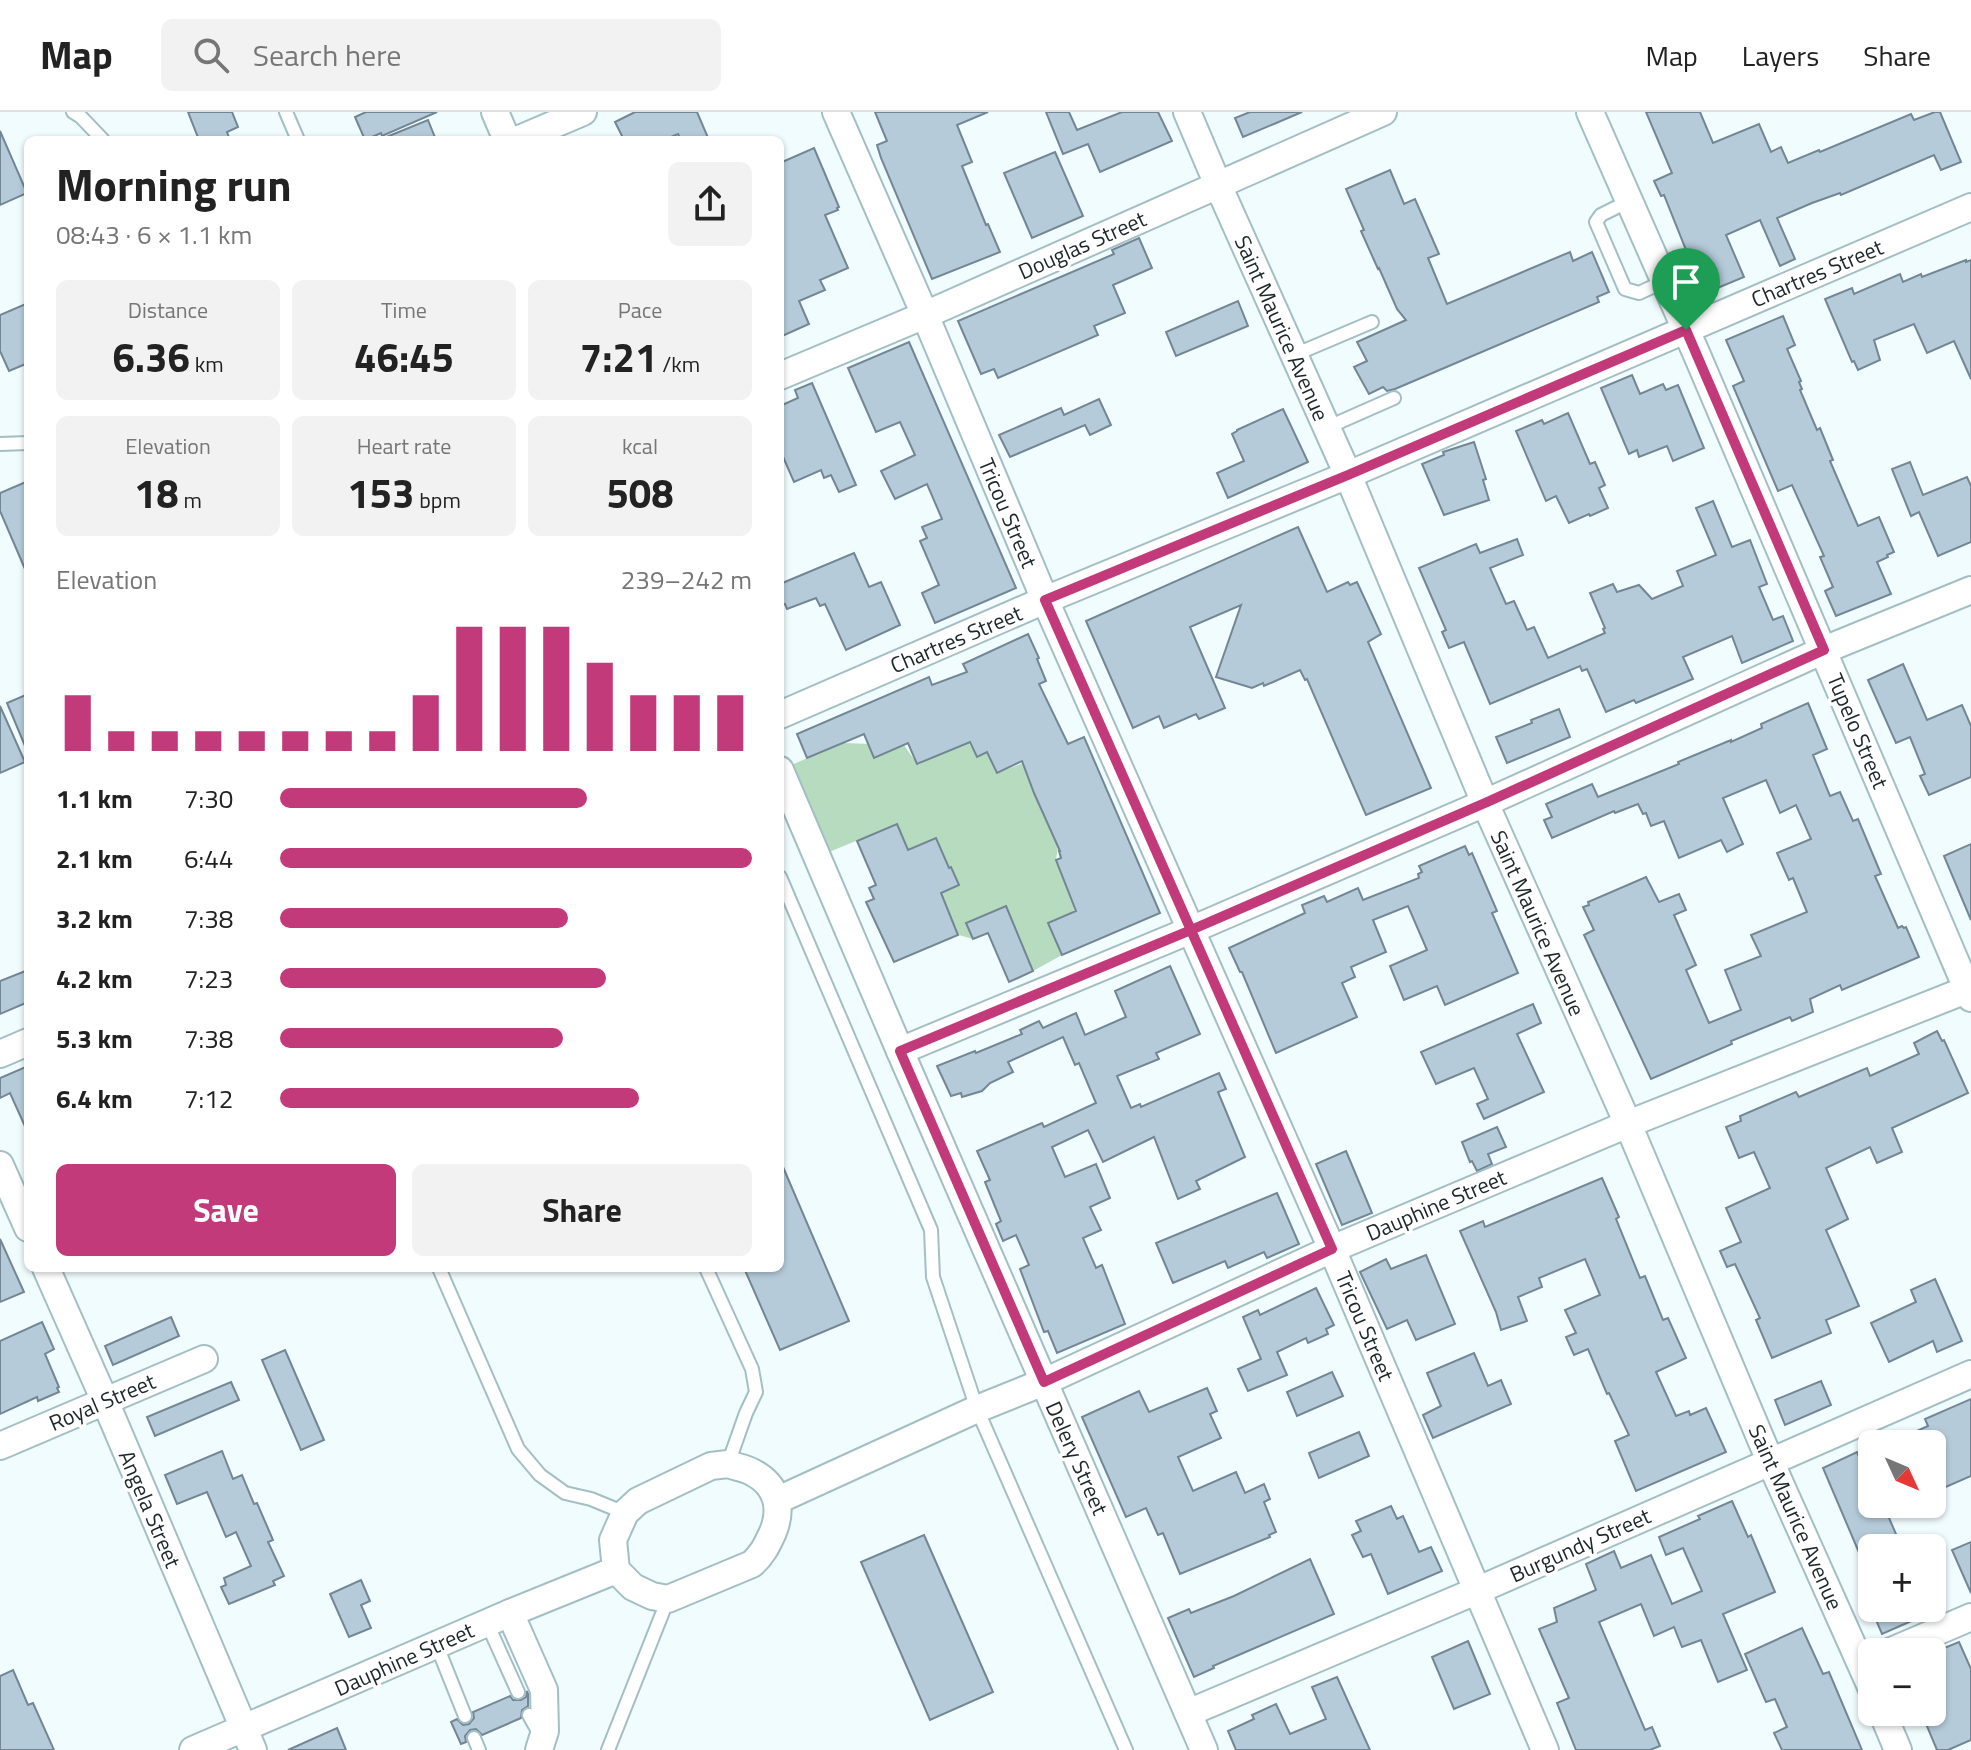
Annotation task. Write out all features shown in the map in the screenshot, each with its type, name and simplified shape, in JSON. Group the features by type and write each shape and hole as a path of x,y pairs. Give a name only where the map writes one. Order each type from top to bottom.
{"street":[{"path":"495,112 505,136"},
{"path":"526,136 583,112"},
{"name":"Tricou Street","path":"836,112 1045,600 1332,1249 1545,1750"},
{"name":"Saint Maurice Avenue","path":"1187,112 1348,475 1485,803 1628,1124 1770,1461 1858,1643"},
{"name":"Douglas Street","path":"784,374 1383,112"},
{"name":"Tupelo Street","path":"1590,112 1970,992"},
{"name":"Chartres Street","path":"784,713 1971,207"},
{"path":"900,1051 1191,930 1485,803 1824,650 1971,590"},
{"name":"Delery Street","path":"784,779 1204,1750"},
{"name":"Dauphine Street","path":"778,1500 1332,1249 1628,1124 1970,992"},
{"path":"0,1054 24,1044"},
{"path":"0,1165 24,1219"},
{"name":"Angela Street","path":"48,1272 249,1740"},
{"name":"Royal Street","path":"0,1446 204,1359"},
{"name":"Burgundy Street","path":"1188,1713 1476,1591 1971,1374"},
{"path":"728,1464 753,1472 770,1487 778,1500 778,1514 763,1554 752,1564 668,1599 633,1587 616,1570 613,1540 625,1513 638,1501 711,1466 728,1464"},
{"name":"Dauphine Street","path":"193,1750 249,1740 437,1646 616,1570"},
{"path":"1922,1638 1971,1617"},
{"path":"499,1618 544,1690 545,1731 541,1745"},
{"path":"1888,1726 1898,1750"}],"lane":[{"path":"73,112 99,136"},
{"path":"286,112 296,136"},
{"path":"1629,201 1601,215 1596,222 1625,289 1639,293 1665,281"},
{"path":"1294,355 1372,322"},
{"path":"1326,428 1394,398"},
{"path":"0,444 24,443"},
{"path":"786,907 931,1230 933,1277 977,1409 1126,1750"},
{"path":"441,1272 518,1449 540,1475 565,1493 591,1499 625,1513"},
{"path":"708,1272 752,1369 756,1392 728,1464"},
{"path":"608,1750 668,1599"},
{"path":"499,1618 518,1692"},
{"path":"437,1646 465,1716"},
{"path":"529,1715 541,1745"}],"green space":[{"path":"964,735 977,757 987,752 997,773 1023,763 1058,846 1056,860 1075,909 1048,923 1062,955 1033,971 1005,907 966,923 973,939 959,935 950,915 935,895 959,885 952,868 927,877 917,867 942,852 936,838 920,845 926,860 912,858 897,824 817,857 784,779 784,768 842,743 904,745 918,765 931,759 929,751 937,747 944,753 958,747"}],"building":[{"path":"188,112 232,112 238,127 227,132 228,136 197,136"},
{"path":"366,112 437,112 382,136 381,133 363,136 355,117"},
{"path":"635,112 697,112 707,136 622,136 615,122"},
{"path":"875,112 988,112 957,125 972,162 962,166 1000,252 932,279 881,158 877,145 887,141"},
{"path":"1046,112 1069,112 1077,130 1122,112 1158,112 1172,141 1100,172 1088,144 1063,154"},
{"path":"1250,112 1302,112 1243,137 1235,118"},
{"path":"1646,112 1700,112 1713,143 1759,124 1771,152 1781,147 1788,163 1911,114 1914,120 1940,112 1961,162 1941,170 1934,155 1841,195 1777,218 1795,259 1780,266 1760,220 1726,235 1744,277 1696,297 1683,269 1692,265 1664,195 1661,196 1654,181 1672,173"},
{"path":"428,120 434,136 389,136"},
{"path":"0,131 24,186 24,194 0,205"},
{"path":"814,148 839,207 825,215 848,268 820,280 825,290 799,301 809,324 784,335 784,161"},
{"path":"1055,152 1083,216 1032,238 1004,173"},
{"path":"1390,170 1404,204 1415,199 1439,254 1428,258 1447,304 1570,252 1573,261 1592,252 1609,292 1597,297 1599,302 1395,389 1387,391 1383,387 1369,394 1354,367 1367,361 1357,342 1406,320 1397,309 1378,269 1346,189"},
{"path":"1139,238 1152,268 1113,285 1125,313 1094,326 1098,335 998,378 994,369 981,374 958,321 1114,254 1112,250"},
{"path":"1971,260 1971,379 1954,341 1927,353 1914,324 1874,340 1880,360 1858,370 1825,299 1852,288 1854,294 1900,274 1903,282 1921,274 1922,277"},
{"path":"1238,301 1248,326 1176,356 1166,332"},
{"path":"24,305 24,365 9,371 0,351 0,315"},
{"path":"1783,316 1795,345 1787,349 1801,381 1800,390 1817,430 1820,428 1833,460 1830,461 1858,526 1879,517 1894,552 1877,562 1891,594 1836,616 1825,591 1833,587 1820,557 1824,556 1792,485 1778,491 1733,386 1744,381 1726,340"},
{"path":"909,342 1016,588 935,623 922,593 939,585 920,541 927,538 922,527 942,519 927,484 895,499 881,471 915,455 900,422 876,432 848,368"},
{"path":"1632,375 1640,394 1663,384 1666,390 1678,385 1704,448 1673,461 1667,446 1639,457 1637,450 1629,454 1601,388"},
{"path":"812,383 856,485 839,492 831,475 824,478 821,470 794,482 784,459 784,404 798,398 795,390"},
{"path":"1099,399 1111,425 1090,435 1085,425 1010,457 999,435 1061,408 1064,415"},
{"path":"1283,409 1308,462 1228,498 1217,473 1244,461 1232,434"},
{"path":"1568,413 1590,464 1595,462 1605,485 1599,488 1608,508 1569,523 1556,496 1546,501 1516,431 1542,420 1544,424"},
{"path":"1474,442 1489,500 1444,515 1422,464 1444,455 1443,452"},
{"path":"1910,462 1923,495 1967,477 1971,486 1971,542 1938,556 1919,512 1911,516 1892,469"},
{"path":"24,483 24,567 0,511 0,493"},
{"path":"1713,501 1732,547 1750,540 1767,584 1759,587 1773,620 1783,616 1793,641 1742,663 1732,636 1683,657 1693,679 1606,712 1587,669 1582,671 1580,666 1490,704 1464,642 1449,648 1442,632 1446,630 1419,568 1476,544 1480,553 1517,539 1523,555 1490,568 1506,604 1514,601 1527,630 1534,627 1548,658 1605,633 1590,593 1613,584 1617,592 1639,585 1652,599 1683,586 1677,571 1716,555 1696,508"},
{"path":"1298,527 1327,592 1348,582 1350,585 1357,582 1381,634 1368,642 1431,788 1366,815 1307,679 1300,670 1252,688 1216,677 1241,605 1190,627 1225,708 1199,719 1196,714 1164,728 1159,716 1133,728 1086,621"},
{"path":"854,553 869,587 881,582 900,625 846,650 825,604 820,606 816,598 787,609 784,604 784,582"},
{"path":"1028,634 1046,681 1039,684 1068,744 1084,737 1160,913 1062,955 1048,923 1076,911 1056,860 1061,858 1060,851 1022,761 997,773 987,752 977,757 970,742 917,764 908,743 874,758 864,734 807,758 797,734 929,677 932,685 967,672 963,664"},
{"path":"1903,664 1927,720 1962,705 1971,726 1971,777 1929,795 1920,776 1925,774 1910,737 1896,743 1868,680"},
{"path":"24,696 24,743 7,703"},
{"path":"1808,703 1827,749 1813,755 1830,796 1840,792 1853,821 1858,819 1881,874 1875,876 1898,928 1906,927 1919,957 1842,990 1840,985 1810,999 1813,1012 1792,1021 1790,1017 1731,1041 1732,1044 1651,1079 1584,935 1594,930 1583,907 1646,877 1659,902 1679,894 1686,910 1674,915 1696,965 1686,970 1709,1023 1741,1010 1725,970 1761,956 1751,935 1807,912 1793,878 1789,880 1777,853 1811,839 1796,805 1780,813 1766,780 1723,798 1743,844 1727,852 1721,840 1679,858 1664,821 1651,826 1638,804 1552,838 1544,820 1552,817 1546,804 1592,784 1598,797 1731,742 1762,728 1761,724"},
{"path":"0,706 24,762 0,773"},
{"path":"1559,709 1570,737 1507,763 1496,737"},
{"path":"897,824 908,850 936,838 959,885 941,893 958,935 894,962 866,902 874,899 869,888 876,885 857,841"},
{"path":"1971,844 1971,920 1944,856"},
{"path":"1465,846 1469,855 1472,853 1497,911 1492,913 1518,973 1445,1005 1437,986 1404,1000 1390,966 1427,950 1408,906 1373,920 1386,952 1351,967 1355,977 1342,983 1357,1017 1276,1053 1229,948 1305,913 1302,905 1324,896 1327,902 1358,888 1363,900 1419,878 1418,874 1422,872 1419,866"},
{"path":"1006,906 1033,971 1009,982 988,933 973,939 966,923"},
{"path":"1170,966 1200,1034 1156,1053 1159,1059 1117,1076 1131,1108 1140,1104 1141,1107 1219,1073 1226,1089 1218,1092 1245,1157 1196,1181 1200,1189 1178,1199 1154,1137 1103,1162 1088,1130 1052,1147 1065,1177 1096,1164 1110,1198 1090,1207 1101,1230 1083,1238 1096,1268 1102,1265 1125,1324 1057,1353 1048,1331 1044,1332 1020,1269 1029,1265 1016,1235 1003,1241 996,1224 1001,1221 985,1182 990,1180 977,1151 1042,1123 1044,1127 1096,1103 1079,1063 1075,1065 1063,1037 1008,1062 1013,1072 990,1083 982,1091 962,1097 961,1093 951,1096 937,1066 1022,1034 1020,1030 1039,1021 1043,1028 1076,1013 1085,1035 1126,1017 1115,991"},
{"path":"24,972 24,1004 0,1014 0,981"},
{"path":"1533,1004 1541,1023 1517,1034 1544,1092 1484,1119 1477,1104 1488,1099 1474,1068 1436,1084 1421,1052"},
{"path":"1937,1031 1968,1093 1892,1128 1902,1152 1877,1163 1870,1147 1826,1168 1848,1219 1826,1230 1859,1306 1826,1320 1831,1333 1772,1358 1756,1320 1760,1318 1735,1264 1727,1267 1720,1251 1741,1242 1726,1208 1770,1188 1754,1152 1739,1158 1726,1127 1741,1121 1740,1116 1796,1092 1799,1097 1867,1068 1870,1076 1919,1054 1914,1043"},
{"path":"24,1068 24,1124 10,1093 0,1098 0,1078"},
{"path":"1497,1127 1506,1147 1488,1154 1492,1164 1477,1171 1462,1142"},
{"path":"1346,1151 1372,1213 1342,1225 1316,1164"},
{"path":"784,1169 849,1321 780,1350 746,1272 784,1272"},
{"path":"1602,1178 1640,1278 1645,1276 1663,1320 1668,1318 1686,1358 1656,1372 1676,1416 1689,1411 1690,1415 1706,1408 1726,1452 1636,1491 1615,1441 1629,1435 1588,1349 1574,1355 1566,1337 1576,1333 1565,1310 1600,1295 1585,1259 1539,1278 1542,1287 1518,1297 1527,1321 1501,1330 1460,1231 1483,1221 1485,1227"},
{"path":"1277,1193 1299,1244 1267,1258 1264,1252 1228,1268 1225,1261 1173,1283 1156,1243"},
{"path":"0,1239 24,1292 0,1302"},
{"path":"1426,1255 1455,1324 1416,1340 1407,1320 1387,1329 1360,1272 1386,1259 1391,1269"},
{"path":"1935,1279 1962,1341 1937,1352 1933,1341 1889,1362 1871,1323 1916,1302 1911,1290"},
{"path":"1316,1288 1334,1325 1326,1329 1328,1334 1308,1343 1306,1338 1277,1352 1287,1375 1248,1391 1238,1369 1261,1359 1243,1317 1258,1310 1260,1315"},
{"path":"171,1317 179,1336 113,1365 105,1346"},
{"path":"42,1322 54,1349 45,1354 59,1392 38,1401 37,1397 0,1414 0,1341"},
{"path":"285,1350 324,1440 301,1450 262,1360"},
{"path":"1474,1353 1488,1386 1501,1380 1511,1404 1433,1438 1423,1415 1441,1406 1427,1373"},
{"path":"1332,1372 1343,1396 1297,1416 1287,1392"},
{"path":"1821,1381 1831,1405 1785,1425 1775,1400"},
{"path":"231,1382 239,1400 155,1436 147,1417"},
{"path":"1207,1388 1217,1411 1210,1414 1221,1438 1178,1457 1193,1491 1236,1472 1245,1493 1264,1484 1270,1499 1264,1502 1276,1532 1180,1574 1163,1533 1158,1535 1146,1508 1126,1517 1082,1417 1139,1391 1149,1412"},
{"path":"1971,1399 1971,1476 1946,1487 1946,1430 1919,1430 1928,1426 1925,1419"},
{"path":"1359,1432 1369,1456 1319,1478 1309,1453"},
{"path":"222,1451 233,1479 242,1475 254,1504 257,1503 273,1540 268,1542 284,1576 273,1581 275,1585 229,1604 221,1587 226,1585 224,1578 251,1566 236,1532 226,1537 207,1492 177,1504 165,1475"},
{"path":"1857,1452 1858,1518 1889,1518 1896,1534 1858,1534 1858,1550 1823,1468"},
{"path":"1732,1501 1748,1537 1751,1535 1775,1592 1723,1614 1747,1670 1718,1682 1701,1640 1682,1647 1674,1627 1654,1636 1641,1604 1599,1622 1645,1730 1652,1727 1660,1746 1650,1750 1576,1750 1557,1703 1569,1698 1539,1629 1557,1622 1554,1608 1596,1590 1586,1564 1614,1551 1621,1568 1651,1555 1672,1604 1702,1591 1683,1548 1666,1555 1659,1537"},
{"path":"1391,1506 1397,1519 1403,1516 1419,1552 1431,1547 1442,1571 1388,1594 1371,1554 1363,1557 1352,1535 1361,1531 1356,1521"},
{"path":"924,1535 993,1692 930,1720 861,1562"},
{"path":"1971,1542 1971,1593 1952,1550"},
{"path":"1310,1559 1334,1614 1194,1677 1168,1618 1189,1609 1191,1613 1234,1596"},
{"path":"361,1580 370,1601 361,1605 371,1628 349,1637 330,1594"},
{"path":"1877,1622 1909,1622 1882,1634"},
{"path":"1802,1628 1823,1674 1829,1672 1862,1750 1782,1750 1774,1733 1787,1727 1775,1699 1766,1702 1745,1654"},
{"path":"1468,1641 1490,1694 1454,1709 1432,1657"},
{"path":"1959,1642 1971,1669 1971,1740 1948,1750 1937,1750 1927,1726 1946,1726 1946,1647"},
{"path":"13,1670 28,1705 33,1703 54,1750 0,1750 0,1676"},
{"path":"1337,1677 1370,1750 1236,1750 1228,1731 1276,1704 1290,1734 1326,1719 1312,1687"},
{"path":"527,1691 528,1706 522,1710 521,1718 482,1735 476,1729 470,1730 465,1736 466,1742 461,1744 451,1722 457,1719 463,1725 469,1724 474,1718 473,1712 510,1696 513,1700 521,1700 526,1697"},
{"path":"337,1728 346,1750 288,1750"}],"route":[{"path":"1686,330 1348,475 1045,600 1191,930 1332,1249 1044,1382 900,1051 1191,930 1485,803 1824,650 1686,330"}]}
